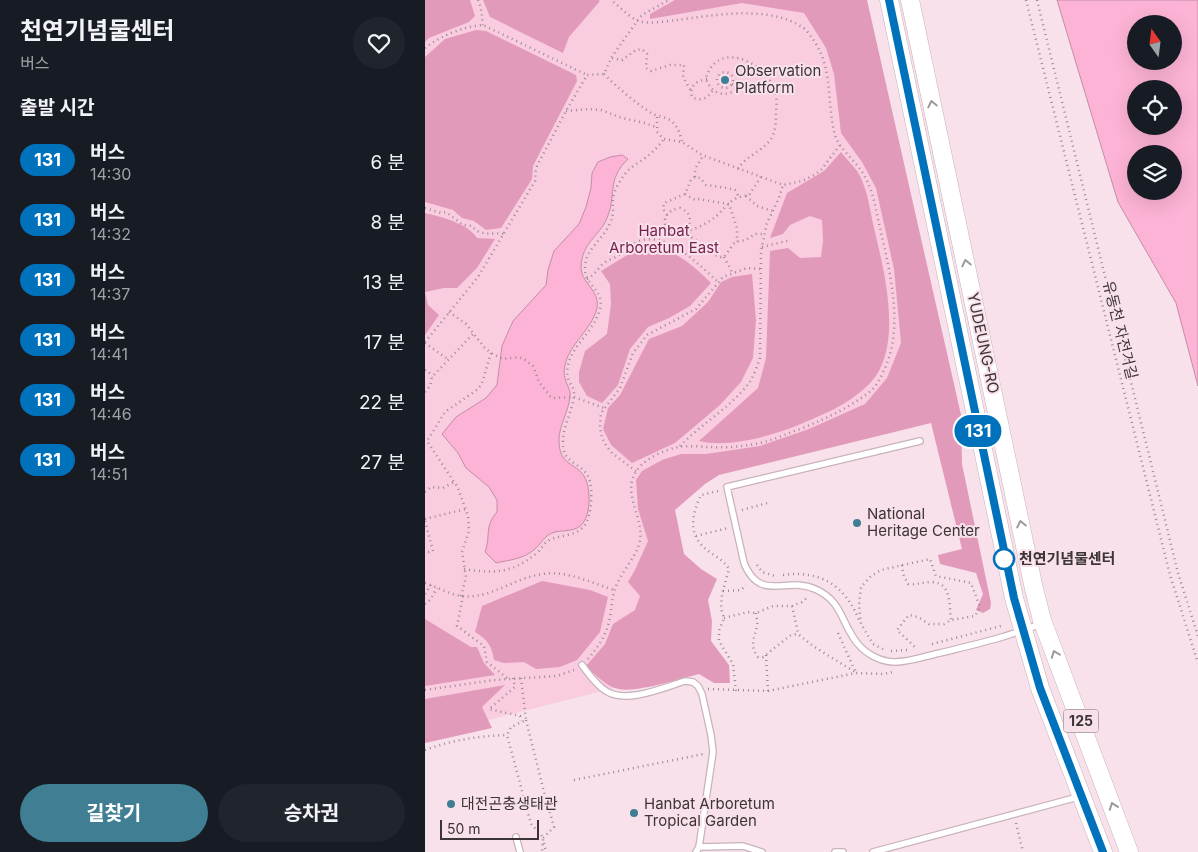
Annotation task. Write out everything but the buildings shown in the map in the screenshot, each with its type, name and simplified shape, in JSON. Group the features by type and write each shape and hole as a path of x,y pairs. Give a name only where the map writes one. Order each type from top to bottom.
{"main road":[{"name":"YUDEUNG-RO","path":"889,0 1004,556 1040,688 1103,852"},
{"name":"YUDEUNG-RO","path":"910,0 1034,589 1044,624 1129,852"}],"lane":[{"path":"920,441 727,487 747,571 761,585 771,587 805,586 823,593 837,605 851,634 859,645 869,654 882,660 894,662 910,660 1004,637 1044,624"},
{"path":"582,665 604,690 620,696 630,696 685,681 693,682 699,688 711,735 713,752 697,849 743,846 762,852"},
{"path":"873,852 1081,796"},
{"path":"516,837 520,852"},
{"path":"835,852 843,852"}],"path":[{"path":"478,0 483,25"},
{"path":"425,690 513,678 557,676 582,665 595,650 605,633 610,620 614,590 635,554 640,538 640,529 633,504 632,482 636,471 644,463 655,456 680,446 730,447 768,441 827,418 846,408 875,386 888,362 893,339 894,306 889,269 872,192 860,168 835,135 829,84 824,62 815,42 803,28 783,18 734,14 658,22 637,21 611,0"},
{"path":"604,74 611,58 637,21 669,0"},
{"name":"유동천 자전거길","path":"1026,0 1170,575 1198,664"},
{"path":"1037,0 1178,573 1198,636"},
{"path":"425,48 441,37 473,26 483,25 587,75 604,74 657,117 670,120 675,125 682,142"},
{"path":"611,58 622,60 636,50 642,49 647,54 646,68 651,71 670,65 685,65 683,77 691,91 692,97 700,100 708,96 713,90"},
{"path":"731,84 738,87 729,94 719,94 707,84 709,70 716,61 730,57 753,64 770,80 776,97 773,135 764,148 742,162 738,169"},
{"path":"721,74 728,74 732,77 731,84 725,88 720,87 717,82 718,77 721,74"},
{"path":"449,360 425,342 478,277 505,234 535,181 536,168 587,75"},
{"path":"691,91 697,82 707,79"},
{"path":"566,111 601,110 622,118 657,127"},
{"path":"657,117 657,132 663,139 682,142 702,154 783,185 802,181 814,175 821,170 841,145"},
{"path":"464,569 486,572 509,570 520,565 539,551 549,540 577,532 586,523 590,506 590,485 585,472 569,460 564,449 564,434 573,397 573,388 568,376 569,361 595,325 601,305 597,291 587,279 585,269 588,254 603,237 615,212 614,195 621,180 626,173 651,154 663,139"},
{"path":"667,215 663,209 665,203 685,194 691,180 695,177 695,168 702,158 702,154"},
{"path":"695,177 700,178 706,185 735,190 739,197"},
{"path":"761,178 752,192 746,196 739,197 710,221 689,230 679,233 671,232 665,225 667,215 675,208 684,210 690,218 689,230 688,233 694,241 721,258 732,244 746,240 755,234 765,234"},
{"path":"680,446 740,393 756,370 760,358 762,247 772,211 783,185"},
{"path":"685,194 695,200 729,204"},
{"path":"746,196 757,206 772,211"},
{"path":"729,204 737,228 737,242"},
{"path":"425,208 441,213 446,212 463,225 471,226 481,233 505,234"},
{"path":"587,279 595,275 604,263 616,257 627,248 640,241 652,239 665,241 679,250 717,282"},
{"path":"762,247 791,240"},
{"path":"724,256 732,272"},
{"path":"636,471 612,453 602,438 600,421 604,408 620,388 633,353 647,335 696,309 723,277 732,272 747,268 761,269"},
{"path":"449,312 466,324 491,353 503,359 518,358 527,361 536,371 542,388 550,396 554,398 573,397 604,408"},
{"path":"425,392 432,377 473,334"},
{"path":"491,353 482,383 478,389 445,412 427,441 462,495 469,522 469,531 462,552 466,577 457,626 483,646 487,662 508,679"},
{"path":"425,370 432,377"},
{"path":"425,492 431,486 443,488 454,482"},
{"path":"720,491 701,495 695,508 693,525 700,544 725,562 729,569 723,591 721,609 723,618 719,630 719,641 733,664 737,691"},
{"path":"744,517 742,509 771,502"},
{"path":"425,553 433,551 425,520 466,509"},
{"path":"696,536 729,528"},
{"path":"753,559 762,572 776,576 805,574 832,584 852,604 873,644 888,651 916,648 897,630 909,615 918,617 929,624 944,624 951,620 975,616 980,607 971,583 936,576"},
{"path":"861,624 859,605 861,587 871,576 881,570 930,559 936,576"},
{"path":"902,566 903,574 909,584 918,586 931,582 941,584 948,592 951,620"},
{"path":"425,582 462,596 479,595 519,580 543,574 569,576 614,590"},
{"path":"931,582 936,576"},
{"path":"425,594 431,585"},
{"path":"723,591 741,590 746,585"},
{"path":"425,604 430,600 437,588"},
{"path":"723,618 756,612 773,606 792,606 810,596"},
{"path":"792,606 798,634 813,646 856,673"},
{"path":"756,612 757,624 752,639 753,652 758,657 763,658 791,635 798,634"},
{"path":"925,646 1001,626"},
{"path":"766,655 769,692"},
{"path":"699,688 769,692 856,673 884,674 893,672"},
{"path":"513,678 515,687 489,709 520,716 521,722"},
{"path":"521,678 526,720 554,827 543,837"},
{"path":"526,720 511,727 507,735 531,824 543,837 544,852"},
{"path":"425,750 476,736 507,735"},
{"path":"573,780 713,752"},
{"path":"1014,814 1023,852"}],"green space":[{"name":"Hanbat Arboretum East","path":"425,0 861,0 954,413 647,491 689,669 425,736"}],"shaded area":[{"path":"425,0 470,0 475,16 469,22 429,38 425,42"},
{"path":"483,0 600,1 569,37 563,53 490,17"},
{"path":"675,0 867,0 961,415 962,464 991,603 990,609 983,613 976,610 983,594 976,573 940,564 938,555 962,549 931,423 719,475 705,484 675,510 684,554 701,569 717,579 708,600 712,621 711,641 729,665 730,683 714,683 699,674 658,685 626,690 610,686 586,666 605,644 613,624 635,610 640,596 628,582 648,541 638,509 636,480 642,471 662,460 681,454 706,454 760,446 809,429 865,404 887,378 901,343 894,269 876,188 862,162 841,133 834,74 826,48 804,13 742,3 650,19 650,14"},
{"path":"1057,0 1198,0 1198,386 1176,303 1118,202"},
{"path":"476,30 486,31 576,75 577,81 533,166 532,179 501,228 486,230 474,221 462,218 453,210 425,202 425,57 445,39"},
{"path":"841,152 863,182 886,286 889,307 889,329 887,349 881,367 871,382 855,397 816,418 773,434 748,440 722,443 699,441 758,388 766,358 770,251 788,248 800,258 821,257 823,241 822,220 810,216 790,225 783,234 770,238 787,193 824,171"},
{"path":"622,155 628,159 621,167 614,181 607,218 604,225 584,251 582,258 582,273 596,296 597,308 592,321 568,356 564,370 570,396 559,434 560,448 562,455 568,463 584,476 589,493 588,513 586,519 577,528 551,533 526,555 496,563 485,552 490,522 497,512 497,500 489,487 466,468 458,453 442,434 456,417 486,398 497,385 502,346 513,321 546,285 554,251 579,224 591,188 592,173 598,162"},
{"path":"425,213 461,225 477,238 495,239 477,268 457,288 444,288 425,292"},
{"path":"653,245 669,251 684,260 711,283 690,306 648,327 630,349 618,385 602,403 587,396 579,382 579,372 585,351 607,334 611,304 610,284 601,271 629,254"},
{"path":"752,274 756,320 753,358 741,382 720,405 675,443 632,463 611,445 603,429 608,408 620,395 649,339 682,326 708,302 721,282 732,277"},
{"path":"425,292 428,305 439,315 425,335"},
{"path":"542,581 590,590 608,597 600,632 577,660 560,667 536,669 524,662 504,663 494,660 488,643 475,632 482,606"},
{"path":"425,619 471,647 477,647 484,663 495,675 425,686"},
{"path":"505,685 482,707 492,728 425,743 425,699"}],"bus line":[{"name":"131","path":"889,0 1014,598 1040,688 1103,852"}],"place":[{"name":"Observation Platform","path":"725,80"},
{"name":"National Heritage Center","path":"857,523"},
{"name":"천연기념물센터","path":"1004,559"},
{"name":"대전곤충생태관","path":"451,804"},
{"name":"Hanbat Arboretum Tropical Garden","path":"634,813"}]}
